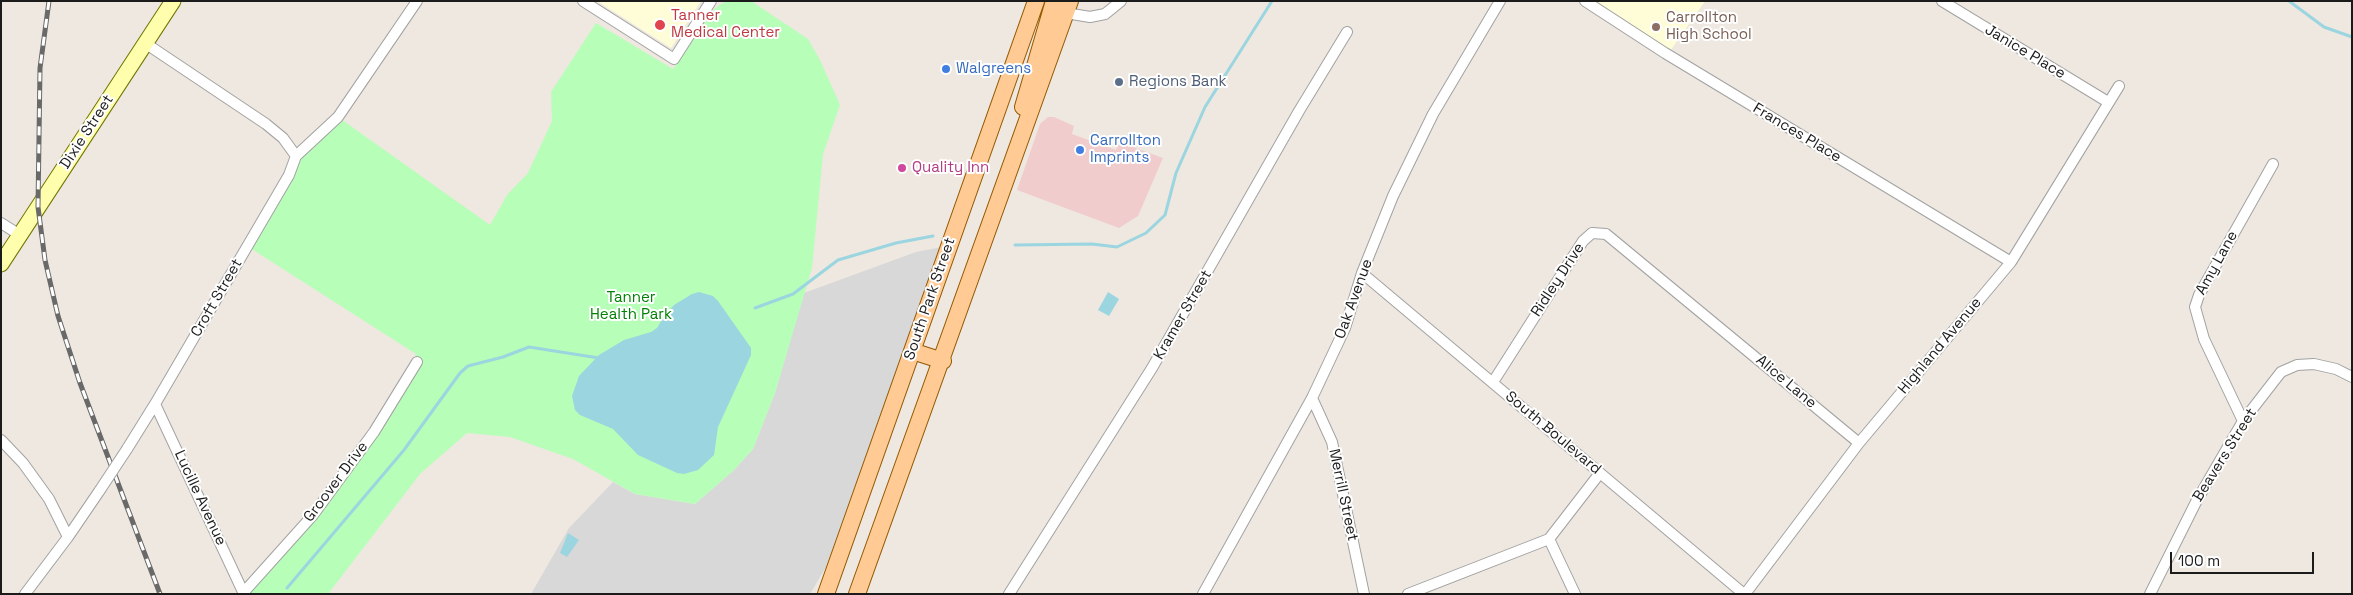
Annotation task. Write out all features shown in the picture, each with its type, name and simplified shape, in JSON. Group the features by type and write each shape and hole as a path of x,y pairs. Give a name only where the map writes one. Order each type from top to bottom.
{"main road":[{"path":"857,594 1022,137 1060,6 1033,2"},
{"name":"South Park Street","path":"826,594 1033,2"},
{"path":"912,351 942,361"},
{"path":"819,594 836,568"}],"street":[{"name":"Dixie Street","path":"1,264 173,1"},
{"path":"146,43 266,124 283,138 296,156 338,117 417,1"},
{"path":"583,1 674,59 710,1"},
{"path":"1060,6 1090,17 1105,14 1121,1"},
{"name":"Oak Avenue","path":"1202,594 1312,398 1346,328 1362,273 1393,196 1433,114 1500,1"},
{"name":"Frances Place","path":"1585,1 1665,53 2011,262"},
{"name":"Janice Place","path":"1942,1 2108,102"},
{"name":"Kramer Street","path":"1009,594 1152,368 1299,111 1347,32"},
{"name":"Highland Avenue","path":"1745,594 1859,443 2011,262 2119,86"},
{"name":"Croft Street","path":"25,594 68,537 155,404 289,175 296,156"},
{"name":"Amy Lane","path":"2243,421 2204,339 2195,307 2199,295 2273,164"},
{"path":"1,222 20,235"},
{"name":"Ridley Drive","path":"1493,382 1565,266 1583,240 1592,233 1606,234 1713,321"},
{"name":"South Boulevard","path":"1362,273 1745,594"},
{"name":"Alice Lane","path":"1713,321 1859,443"},
{"name":"Groover Drive","path":"243,593 313,515 374,432 417,362"},
{"name":"Beavers Street","path":"2150,594 2196,502 2243,421 2281,372 2297,364 2314,364 2336,369 2352,377"},
{"name":"Merrill Street","path":"1312,398 1332,442 1364,594"},
{"name":"Lucille Avenue","path":"155,404 243,593"},
{"path":"1,440 23,463 49,498 68,537"},
{"path":"1408,594 1549,539 1600,473"},
{"path":"1549,539 1575,594"}],"shaded area":[{"name":"Tanner Medical Center","path":"597,1 701,1 671,48"},
{"name":"Carrollton High School","path":"1583,1 1705,1 1668,54"},
{"path":"1048,117 1054,117 1074,126 1072,134 1116,150 1119,142 1163,158 1138,216 1119,228 1017,190 1040,124"},
{"path":"942,247 826,567 810,594 531,594 569,528 613,482 635,494 695,504 734,470 753,449 775,393 804,293 916,252"}],"green space":[{"name":"Tanner Health Park","path":"726,1 751,1 808,39 820,60 840,105 823,154 812,268 775,393 753,449 734,470 695,504 635,494 573,459 510,437 467,433 420,474 328,594 244,594 361,459 396,397 416,354 247,246 296,156 338,117 490,225 507,195 528,173 552,121 551,92 596,23 673,69 715,8"}],"water":[{"path":"699,292 713,296 718,301 751,348 751,355 718,427 714,455 698,470 684,474 677,473 638,455 613,429 580,415 575,410 572,396 579,376 599,355 624,340 651,332 657,328 664,316 674,305"},
{"path":"1108,292 1119,299 1109,316 1098,310"},
{"path":"568,533 579,540 567,557 560,553"}],"waterway":[{"path":"1015,245 1092,244 1117,247 1146,233 1165,215 1176,173 1205,107 1272,1"},
{"path":"2289,1 2324,27 2352,37"},
{"path":"755,308 793,294 838,260 896,243 933,236"},
{"path":"287,588 404,450 460,373 468,366 503,357 529,347 599,358"}],"railway":[{"path":"49,1 40,68 38,207 45,260 58,316 80,383 160,594"}],"place":[{"name":"Tanner Medical Center","path":"660,25"},
{"name":"Carrollton High School","path":"1656,27"},
{"name":"Walgreens","path":"946,69"},
{"name":"Regions Bank","path":"1119,82"},
{"name":"Carrollton Imprints","path":"1080,150"},
{"name":"Quality Inn","path":"902,168"}]}
